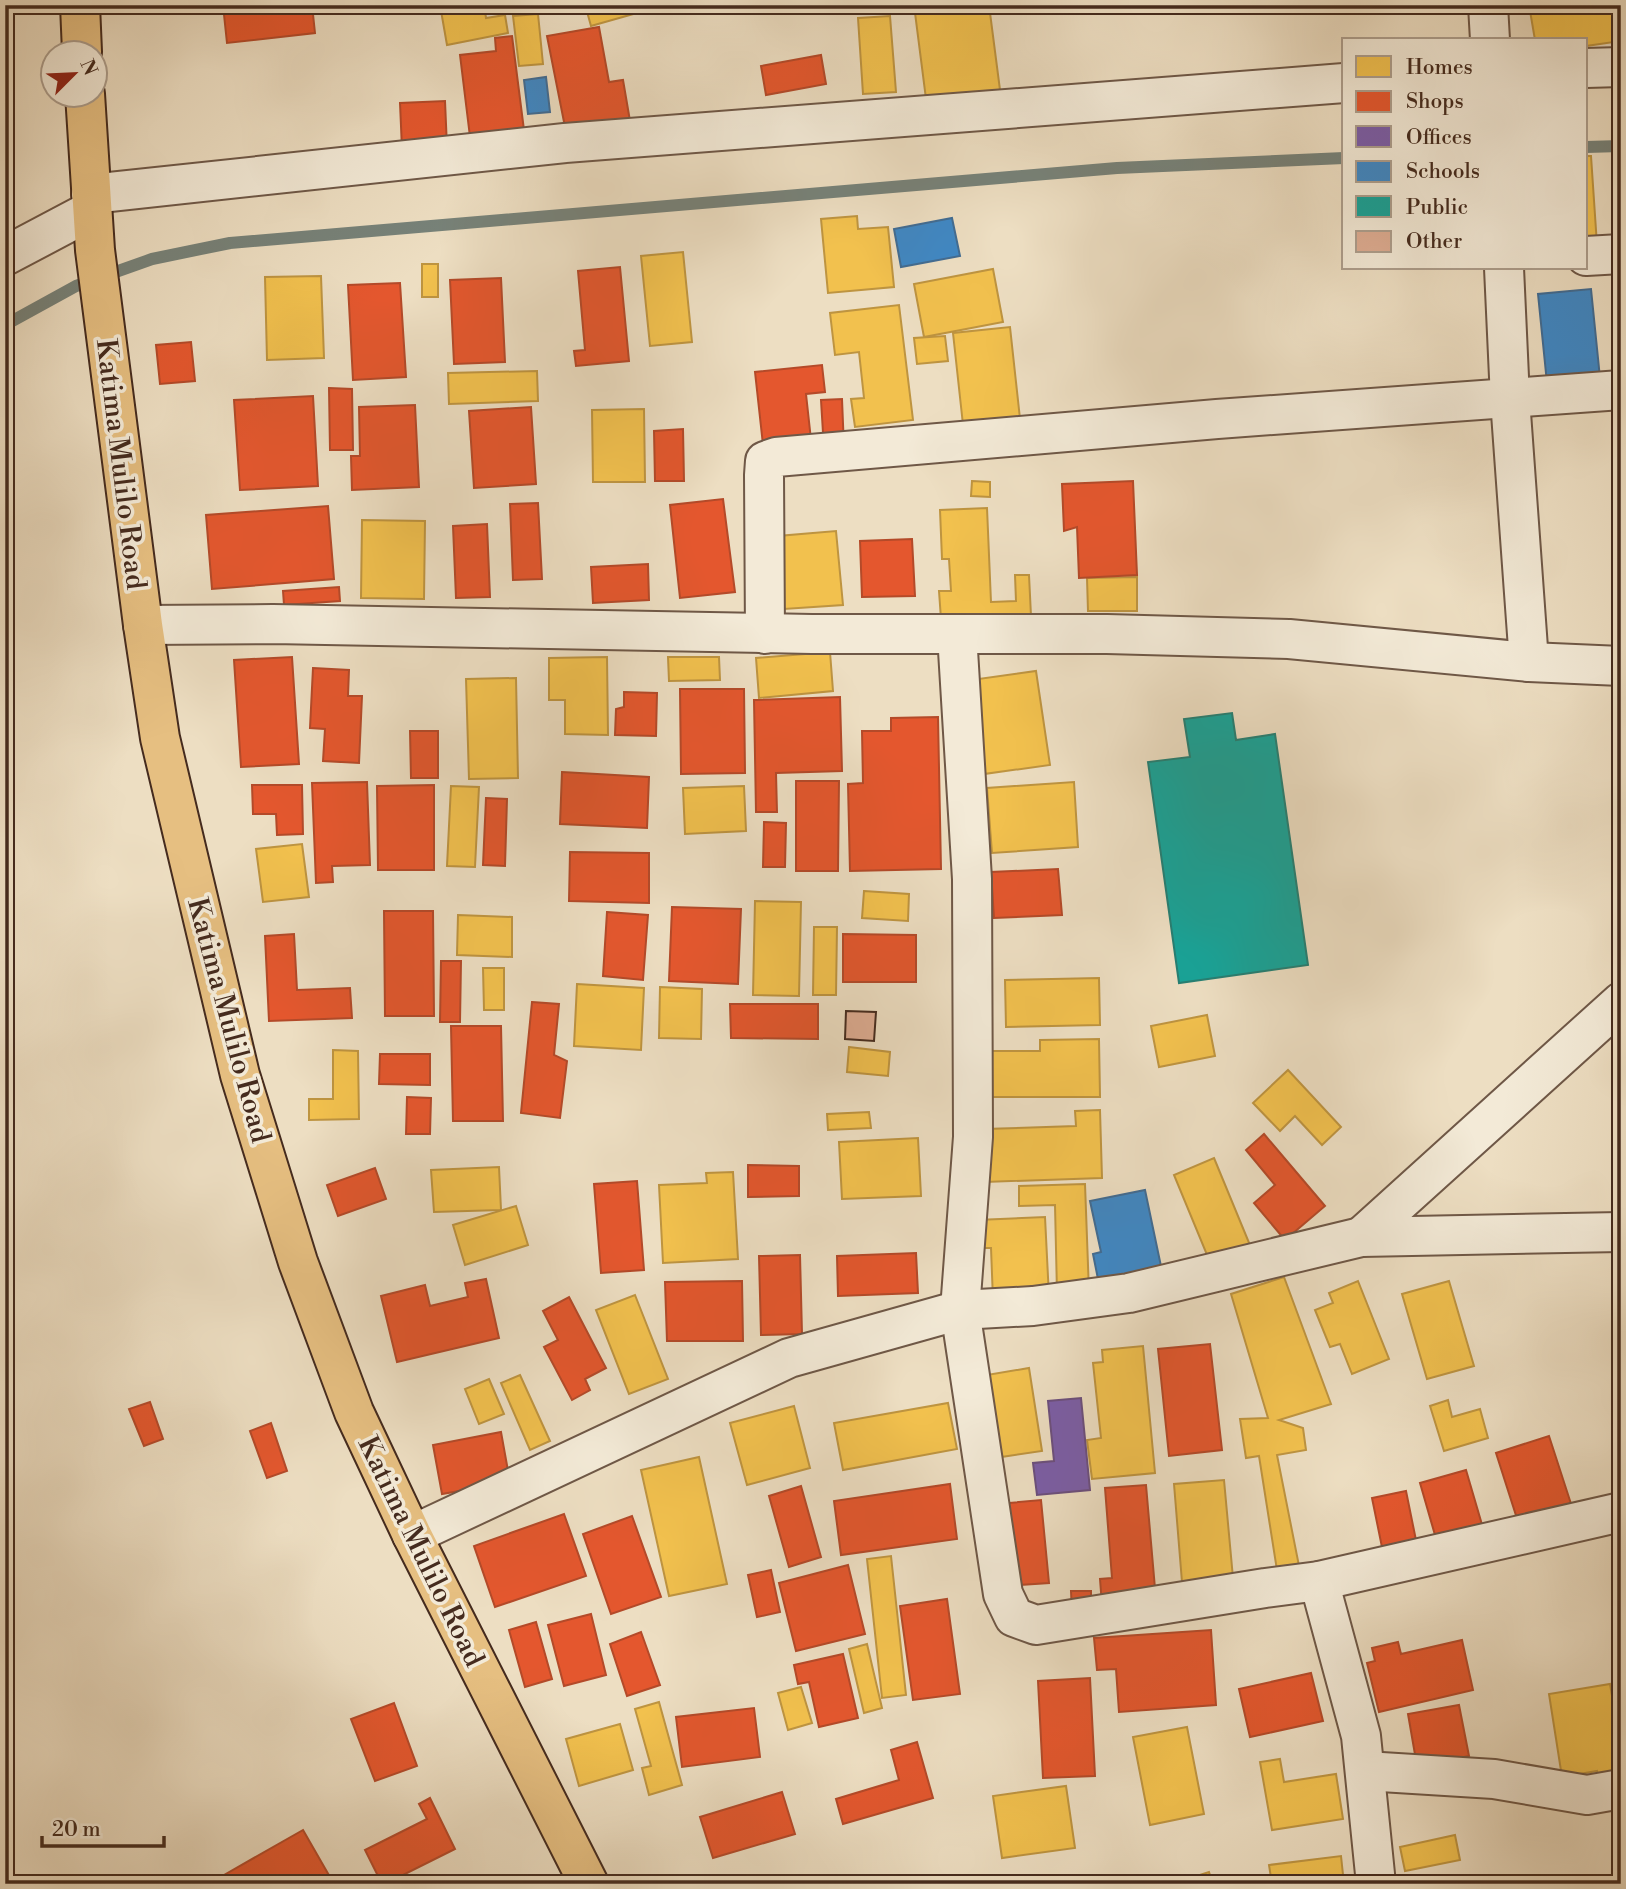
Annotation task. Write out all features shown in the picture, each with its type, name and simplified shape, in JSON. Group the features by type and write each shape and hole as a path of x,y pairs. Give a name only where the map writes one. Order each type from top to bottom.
{"main road":[{"path":"80,5 81,38"},
{"name":"Katima Mulilo Road","path":"86,108 95,250 160,738 240,1075 298,1262 354,1412 412,1535 589,1884"}],"street":[{"path":"1488,5 1490,38"},
{"path":"1588,68 1621,67"},
{"path":"5,256 91,202 565,143 1342,83"},
{"path":"1588,256 1621,254"},
{"path":"1504,270 1510,399 1529,662"},
{"path":"765,634 764,475 765,461 776,457 1217,419 1621,390"},
{"path":"143,625 273,624 765,634 1107,634 1289,639 1529,662 1621,666"},
{"path":"957,634 972,879 973,1137 960,1310 1003,1594 1014,1617 1036,1625 1265,1587 1319,1581 1621,1512"},
{"path":"1361,1237 1621,1002"},
{"path":"412,1535 789,1359 960,1310 1033,1306 1129,1293 1361,1237 1621,1232"},
{"path":"1319,1581 1361,1736 1376,1884"},
{"path":"1365,1771 1494,1779 1587,1795 1621,1789"}],"building: Homes":[{"path":"440,5 484,5 486,18 505,15 508,33 447,45"},
{"path":"595,5 650,5 651,9 591,26 586,8"},
{"path":"914,5 989,5 1000,90 926,99"},
{"path":"1529,5 1621,5 1621,41 1588,46 1588,38 1535,38"},
{"path":"538,14 543,64 519,66 513,16"},
{"path":"890,16 896,92 863,94 858,18"},
{"path":"1588,156 1591,156 1597,245 1588,245"},
{"path":"857,216 858,229 888,227 894,287 828,293 821,219"},
{"path":"683,252 692,342 650,346 641,256"},
{"path":"422,264 438,264 438,297 422,297"},
{"path":"1616,268 1621,268 1621,311"},
{"path":"993,269 1003,322 924,337 914,284"},
{"path":"321,276 324,358 267,360 265,277"},
{"path":"899,305 913,420 855,427 851,399 864,398 859,352 835,355 830,313"},
{"path":"1010,327 1021,428 964,434 953,333"},
{"path":"945,336 948,361 917,364 914,338"},
{"path":"537,371 538,401 449,404 448,373"},
{"path":"644,409 645,482 593,482 592,410"},
{"path":"972,481 990,482 990,497 971,496"},
{"path":"987,508 991,602 1016,601 1015,575 1029,575 1031,616 941,619 939,591 951,591 949,559 942,559 940,510"},
{"path":"362,520 425,521 424,599 361,598"},
{"path":"836,531 843,605 784,609 778,536"},
{"path":"1137,577 1137,611 1088,611 1087,578"},
{"path":"830,652 833,691 759,698 756,658"},
{"path":"607,657 608,735 565,734 565,700 549,700 549,658"},
{"path":"668,657 719,657 720,680 669,681"},
{"path":"1036,671 1050,765 984,774 971,680"},
{"path":"516,678 518,778 469,779 466,679"},
{"path":"1074,782 1078,847 992,853 987,788"},
{"path":"451,786 479,787 475,867 447,866"},
{"path":"744,786 746,831 685,834 683,788"},
{"path":"302,844 309,897 263,902 256,849"},
{"path":"864,891 909,894 908,921 862,918"},
{"path":"755,901 801,902 799,996 753,995"},
{"path":"458,915 512,917 512,957 457,955"},
{"path":"814,927 837,927 836,995 813,995"},
{"path":"483,968 504,968 504,1010 484,1010"},
{"path":"1099,978 1100,1025 1006,1027 1005,980"},
{"path":"577,984 644,988 641,1050 574,1046"},
{"path":"660,987 702,989 701,1039 659,1038"},
{"path":"1207,1015 1215,1056 1159,1067 1151,1026"},
{"path":"1099,1039 1100,1097 981,1097 980,1051 1040,1051 1040,1040"},
{"path":"849,1047 890,1052 888,1076 847,1072"},
{"path":"333,1050 358,1051 359,1119 309,1120 309,1099 333,1099"},
{"path":"1288,1070 1341,1127 1322,1145 1295,1116 1280,1131 1253,1103"},
{"path":"1100,1110 1102,1178 985,1182 984,1129 1076,1126 1075,1111"},
{"path":"869,1112 871,1128 828,1130 827,1114"},
{"path":"918,1138 921,1196 842,1199 839,1142"},
{"path":"1214,1158 1252,1250 1212,1267 1174,1175"},
{"path":"499,1167 501,1210 434,1212 431,1170"},
{"path":"733,1172 738,1259 663,1263 659,1185 707,1183 706,1173"},
{"path":"1085,1184 1089,1292 1057,1293 1055,1205 1019,1206 1019,1186"},
{"path":"516,1206 528,1245 465,1265 453,1225"},
{"path":"1045,1217 1049,1297 993,1300 991,1248 978,1248 977,1220"},
{"path":"1284,1277 1331,1404 1279,1420 1303,1428 1306,1450 1277,1455 1302,1581 1279,1583 1259,1456 1246,1458 1240,1419 1268,1418 1231,1294"},
{"path":"1358,1281 1389,1359 1352,1374 1340,1344 1330,1347 1315,1310 1333,1303 1329,1293"},
{"path":"1449,1281 1474,1366 1427,1379 1402,1294"},
{"path":"635,1295 668,1379 629,1394 596,1310"},
{"path":"1143,1346 1155,1473 1092,1479 1087,1440 1101,1438 1093,1363 1103,1362 1102,1350"},
{"path":"1029,1368 1042,1451 988,1459 975,1377"},
{"path":"520,1375 550,1441 530,1450 501,1383"},
{"path":"489,1379 504,1414 479,1424 465,1389"},
{"path":"1448,1400 1452,1417 1480,1409 1488,1438 1444,1451 1430,1406"},
{"path":"948,1403 957,1449 843,1470 834,1423"},
{"path":"794,1406 810,1468 747,1485 730,1423"},
{"path":"699,1457 727,1584 669,1596 641,1470"},
{"path":"1224,1480 1233,1578 1182,1582 1174,1484"},
{"path":"891,1556 906,1695 882,1698 867,1559"},
{"path":"867,1644 882,1708 864,1713 849,1649"},
{"path":"1610,1684 1621,1748 1621,1771 1600,1788 1597,1771 1562,1777 1549,1694"},
{"path":"801,1687 812,1723 788,1730 778,1693"},
{"path":"659,1702 682,1785 649,1795 642,1768 651,1766 635,1709"},
{"path":"620,1724 633,1770 579,1786 566,1739"},
{"path":"1187,1727 1204,1814 1150,1825 1133,1737"},
{"path":"1280,1759 1284,1782 1336,1774 1343,1819 1272,1830 1260,1762"},
{"path":"1066,1786 1075,1848 1002,1858 993,1796"},
{"path":"1455,1835 1460,1860 1405,1871 1400,1847"},
{"path":"1341,1856 1344,1884 1272,1884 1269,1865"},
{"path":"1209,1872 1213,1884 1172,1884"},
{"path":"954,1876 955,1884 907,1884"},
{"path":"1578,1877 1579,1884 1546,1884 1545,1879"}],"building: Shops":[{"path":"223,5 312,5 315,33 227,43"},
{"path":"599,27 609,82 623,80 630,121 566,132 547,36"},
{"path":"512,36 525,138 471,145 460,55 496,51 495,38"},
{"path":"821,55 826,84 766,95 761,66"},
{"path":"445,101 447,147 402,149 400,103"},
{"path":"620,267 629,361 576,366 574,351 585,350 578,271"},
{"path":"501,278 505,362 454,364 450,280"},
{"path":"400,283 406,377 353,380 348,285"},
{"path":"191,342 195,381 160,384 156,345"},
{"path":"822,365 825,392 806,394 812,449 764,454 755,372"},
{"path":"329,388 352,389 353,450 330,450"},
{"path":"313,396 318,486 240,490 234,400"},
{"path":"842,399 844,448 824,449 821,400"},
{"path":"415,405 419,487 352,490 351,456 360,456 359,407"},
{"path":"531,407 536,484 474,488 469,411"},
{"path":"683,429 684,481 655,481 654,431"},
{"path":"1133,481 1137,575 1079,578 1077,527 1064,531 1062,484"},
{"path":"723,499 735,592 680,598 670,505"},
{"path":"538,503 542,579 513,580 510,504"},
{"path":"328,506 334,579 212,589 206,515"},
{"path":"487,524 490,597 456,598 453,526"},
{"path":"912,539 915,596 862,597 860,541"},
{"path":"648,564 649,600 593,603 591,567"},
{"path":"339,587 340,601 284,605 283,591"},
{"path":"292,657 299,764 241,767 234,660"},
{"path":"313,668 349,670 348,696 362,696 359,763 323,761 325,729 310,728"},
{"path":"680,689 744,689 745,773 681,774"},
{"path":"624,692 657,693 656,736 615,735 616,709 624,707"},
{"path":"840,697 842,771 776,773 777,812 756,812 754,700"},
{"path":"938,717 941,869 850,871 848,784 863,783 862,731 891,731 891,718"},
{"path":"410,731 438,731 438,778 411,778"},
{"path":"562,772 649,777 647,828 560,824"},
{"path":"796,781 839,781 838,871 796,871"},
{"path":"367,782 370,865 332,866 333,882 316,883 312,783"},
{"path":"252,785 302,785 303,834 277,835 276,814 253,814"},
{"path":"434,785 434,870 378,870 377,786"},
{"path":"486,798 507,799 505,866 483,865"},
{"path":"764,822 786,823 785,867 763,867"},
{"path":"570,852 649,853 649,903 569,901"},
{"path":"1058,869 1062,915 994,918 991,872"},
{"path":"672,907 741,909 738,984 669,981"},
{"path":"384,911 433,911 434,1016 385,1016"},
{"path":"607,912 648,915 643,980 603,976"},
{"path":"294,934 297,990 350,988 352,1018 269,1021 265,936"},
{"path":"843,934 916,935 916,982 843,982"},
{"path":"441,961 461,961 460,1022 440,1022"},
{"path":"532,1002 559,1004 554,1055 567,1061 560,1118 521,1113"},
{"path":"730,1004 818,1004 818,1039 731,1038"},
{"path":"451,1026 501,1026 503,1121 453,1121"},
{"path":"380,1054 430,1054 430,1085 379,1084"},
{"path":"407,1097 431,1098 430,1134 406,1134"},
{"path":"1264,1134 1325,1206 1285,1240 1254,1203 1275,1185 1246,1150"},
{"path":"748,1165 799,1166 799,1196 748,1197"},
{"path":"375,1168 386,1199 338,1216 327,1185"},
{"path":"637,1181 644,1270 601,1273 594,1184"},
{"path":"916,1253 918,1293 838,1296 837,1256"},
{"path":"800,1255 802,1334 761,1335 759,1256"},
{"path":"486,1279 499,1338 397,1362 381,1296 425,1285 430,1306 468,1297 465,1283"},
{"path":"742,1281 743,1341 667,1341 665,1282"},
{"path":"569,1297 606,1368 585,1379 590,1390 572,1400 544,1347 558,1340 543,1311"},
{"path":"1210,1344 1222,1450 1169,1456 1158,1349"},
{"path":"150,1402 163,1439 144,1446 129,1409"},
{"path":"271,1423 287,1471 267,1478 250,1431"},
{"path":"501,1432 510,1482 442,1494 433,1445"},
{"path":"1549,1436 1574,1513 1521,1531 1496,1453"},
{"path":"1466,1470 1483,1528 1437,1542 1420,1483"},
{"path":"950,1484 957,1539 841,1555 834,1501"},
{"path":"1146,1485 1156,1600 1102,1605 1100,1579 1112,1578 1105,1488"},
{"path":"801,1486 821,1557 789,1567 769,1496"},
{"path":"1406,1491 1418,1550 1384,1557 1372,1498"},
{"path":"1041,1500 1049,1583 1006,1586 998,1504"},
{"path":"564,1514 586,1576 495,1607 474,1546"},
{"path":"632,1516 661,1597 611,1614 583,1534"},
{"path":"848,1565 865,1634 796,1651 779,1583"},
{"path":"771,1570 780,1612 757,1617 748,1575"},
{"path":"1071,1591 1091,1591 1091,1612 1072,1613"},
{"path":"947,1599 960,1694 913,1700 900,1606"},
{"path":"591,1614 606,1675 564,1686 548,1625"},
{"path":"536,1622 552,1679 525,1687 509,1630"},
{"path":"1211,1630 1216,1705 1119,1712 1116,1669 1097,1670 1094,1638"},
{"path":"641,1632 660,1685 627,1696 610,1644"},
{"path":"1462,1640 1473,1690 1379,1712 1367,1663 1375,1661 1372,1648 1398,1642 1401,1654"},
{"path":"843,1654 858,1718 819,1727 809,1682 798,1684 794,1665"},
{"path":"1311,1673 1323,1721 1250,1737 1239,1689"},
{"path":"1090,1678 1095,1776 1043,1778 1038,1681"},
{"path":"394,1703 417,1766 375,1781 351,1719"},
{"path":"1459,1705 1469,1756 1417,1766 1408,1714"},
{"path":"754,1708 760,1757 682,1767 676,1717"},
{"path":"917,1742 933,1798 843,1824 836,1799 899,1780 891,1750"},
{"path":"782,1792 795,1834 713,1858 700,1817"},
{"path":"430,1798 455,1849 382,1884 365,1850 427,1819 419,1804"},
{"path":"303,1830 334,1884 230,1884 224,1875"}],"building: Offices":[{"path":"1081,1398 1090,1490 1037,1495 1033,1463 1054,1461 1048,1401"}],"building: Schools":[{"path":"546,77 550,112 528,114 524,80"},
{"path":"952,218 960,256 901,267 894,229"},
{"path":"1591,289 1600,378 1547,383 1538,294"},
{"path":"1145,1190 1162,1271 1099,1284 1093,1254 1101,1252 1090,1201"}],"building: Public":[{"path":"1232,713 1236,740 1275,734 1308,965 1179,983 1148,762 1190,757 1184,719"}],"building: Other":[{"path":"846,1011 876,1012 874,1041 845,1039"}],"waterway":[{"path":"1588,147 1621,146"},
{"path":"5,325 76,286 152,259 230,243 1117,168 1342,158"}]}
